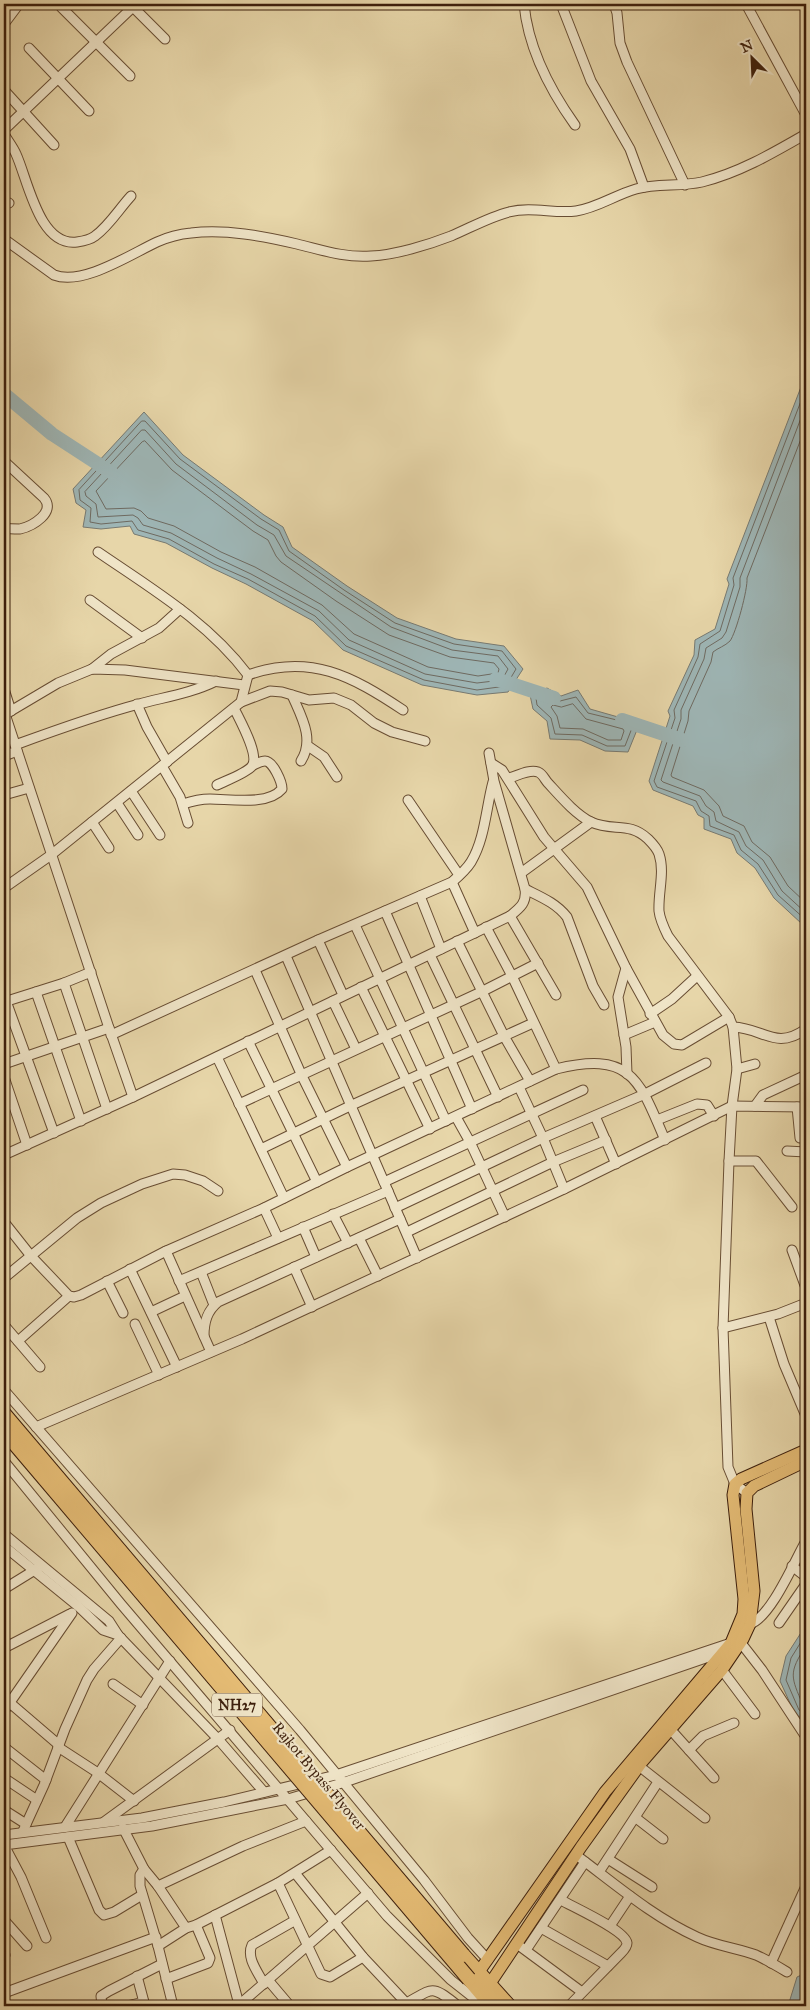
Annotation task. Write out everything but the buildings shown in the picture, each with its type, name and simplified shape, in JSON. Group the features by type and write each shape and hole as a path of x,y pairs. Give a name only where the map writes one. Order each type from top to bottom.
{"highway":[{"name":"Rajkot Bypass Flyover","path":"4,1414 463,1955 492,2006"},
{"name":"Rajkot Bypass Flyover","path":"4,1430 474,1976"},
{"name":"NH27","path":"474,1976 489,1985 509,2006"}],"main road":[{"path":"489,1985 521,1948 640,1766 722,1670 735,1645 743,1614 744,1599 733,1495 734,1484 740,1479 806,1450"},
{"path":"474,1976 488,1960 604,1792 735,1645 750,1624 754,1591 746,1509 747,1493 754,1486 806,1461"}],"street":[{"path":"4,24 19,4"},
{"path":"524,4 532,43 540,64 561,105 575,125"},
{"path":"561,4 591,81 630,149 644,187"},
{"path":"614,4 617,13 620,43 626,62 685,185"},
{"path":"746,4 806,115"},
{"path":"4,130 133,5 165,39"},
{"path":"61,8 130,76"},
{"path":"29,48 89,110"},
{"path":"4,90 54,145"},
{"path":"4,134 16,154 40,216 55,236 63,241 80,242 95,236 104,229 130,196"},
{"path":"4,239 54,276 61,278 74,277 112,265 165,239 206,232 243,234 276,239 334,254 371,256 388,254 449,236 512,211 577,211 644,187 685,185 702,182 754,162 806,134"},
{"path":"4,461 44,498 48,505 48,510 41,518 28,526 18,529 4,528"},
{"path":"98,552 196,620 230,652 248,675"},
{"path":"90,600 142,638"},
{"path":"7,714 58,683 92,668 111,654 159,628 180,609"},
{"path":"248,675 268,669 299,665 327,670 349,677 403,710"},
{"path":"92,668 125,670 244,685"},
{"path":"248,675 237,705 250,744 254,761 253,765"},
{"path":"4,756 16,748 76,722 137,704 197,690 216,681"},
{"path":"4,689 7,714 16,748 110,1032 134,1098"},
{"path":"4,888 51,855 237,705 270,691 309,700 325,698 343,701 374,723 392,732 425,741"},
{"path":"292,695 304,724 308,746 301,761"},
{"path":"137,704 183,804 188,823"},
{"path":"308,746 324,757 336,778"},
{"path":"4,1155 134,1098 378,978 510,916 523,904 526,897 525,889 494,781 489,752"},
{"path":"183,804 199,800 252,800 279,792 282,789 282,784 270,763 265,761 253,765 217,785"},
{"path":"491,763 502,770 544,837 587,887 626,968 653,1018 668,1041 682,1045 730,1017"},
{"path":"508,778 530,772 541,774 563,799 591,822 616,828 635,829 653,844 659,854 662,869 659,912 662,924 668,936 697,976 730,1017 738,1069 732,1106 723,1328 728,1468 734,1484 747,1493"},
{"path":"4,1064 83,1038 110,1032 256,970 318,940 452,882 472,861 481,839 494,781"},
{"path":"4,795 29,788"},
{"path":"131,791 160,835"},
{"path":"408,800 460,875"},
{"path":"117,803 138,835"},
{"path":"92,822 110,848"},
{"path":"521,873 591,822"},
{"path":"452,882 475,933"},
{"path":"525,889 546,899 560,909 567,917 593,986 604,1004"},
{"path":"420,896 441,949"},
{"path":"386,911 472,1109"},
{"path":"510,916 556,995"},
{"path":"355,925 446,1121"},
{"path":"486,927 512,976 556,1069"},
{"path":"318,940 343,995"},
{"path":"457,941 504,1036 530,1081"},
{"path":"430,955 498,1097"},
{"path":"286,956 374,1155 417,1258"},
{"path":"239,1104 483,991 538,963"},
{"path":"626,968 618,997 624,1035 627,1074"},
{"path":"256,970 322,1120 346,1167"},
{"path":"54,1133 5,1002 91,972"},
{"path":"624,1035 653,1018 697,976"},
{"path":"64,983 107,1109"},
{"path":"361,987 430,1129"},
{"path":"36,992 81,1121"},
{"path":"333,1001 356,1049"},
{"path":"260,1149 533,1023"},
{"path":"733,1027 746,1028 766,1036 786,1039 806,1029"},
{"path":"248,1041 317,1182"},
{"path":"217,1057 284,1198"},
{"path":"18,1341 68,1296 81,1295 166,1251 264,1208 346,1167 556,1069 591,1063 616,1068 627,1074 635,1080 645,1094 666,1140"},
{"path":"395,1208 544,1138 645,1094 706,1063"},
{"path":"738,1069 755,1064"},
{"path":"755,1106 763,1095 806,1075"},
{"path":"4,1077 27,1145"},
{"path":"519,1087 544,1138 564,1189"},
{"path":"384,1182 583,1090"},
{"path":"656,1120 696,1104 707,1105 714,1116"},
{"path":"36,1427 312,1307 564,1189 732,1106 802,1107 800,1138"},
{"path":"595,1116 616,1164"},
{"path":"456,1117 470,1142 505,1217"},
{"path":"407,1232 553,1162 606,1140"},
{"path":"787,1152 806,1152"},
{"path":"729,1160 756,1161 792,1208"},
{"path":"4,1278 85,1213 125,1191 158,1177 173,1174 185,1175 202,1181 218,1191"},
{"path":"179,1282 388,1191"},
{"path":"264,1208 278,1238"},
{"path":"334,1214 348,1243"},
{"path":"204,1336 205,1321 214,1305 400,1219"},
{"path":"4,1222 31,1256 68,1296"},
{"path":"303,1227 316,1257"},
{"path":"359,1238 378,1276"},
{"path":"792,1250 806,1288"},
{"path":"166,1251 212,1352"},
{"path":"294,1267 312,1307"},
{"path":"130,1269 177,1367"},
{"path":"200,1272 214,1305"},
{"path":"107,1281 122,1313"},
{"path":"151,1312 185,1296"},
{"path":"723,1328 769,1316 806,1303"},
{"path":"769,1316 784,1364 806,1416"},
{"path":"4,1324 40,1367"},
{"path":"135,1324 159,1375"},
{"path":"4,1390 300,1730 488,1960"},
{"path":"4,1461 170,1661 388,1916 451,1980 484,2006"},
{"path":"4,1534 103,1630 119,1636 218,1739 264,1792"},
{"path":"750,1624 760,1619 772,1604 806,1542"},
{"path":"4,1546 38,1568"},
{"path":"792,1566 806,1577"},
{"path":"4,1589 38,1568"},
{"path":"779,1623 806,1584"},
{"path":"4,1648 79,1607"},
{"path":"4,1712 79,1607"},
{"path":"25,1828 46,1780 58,1746 94,1669 119,1636"},
{"path":"46,1938 21,1877 4,1845 125,1831 288,1799 339,1779 735,1645 774,1689 806,1737"},
{"path":"65,1827 170,1661"},
{"path":"722,1670 755,1714"},
{"path":"113,1684 143,1705"},
{"path":"10,1703 58,1746 98,1773 134,1801"},
{"path":"689,1750 703,1736 734,1724"},
{"path":"101,1824 230,1730"},
{"path":"671,1730 714,1778"},
{"path":"4,1747 46,1780"},
{"path":"640,1766 705,1818"},
{"path":"4,1778 37,1800"},
{"path":"5,1834 25,1828 101,1824 339,1779"},
{"path":"599,1872 658,1782"},
{"path":"4,1810 25,1828"},
{"path":"636,1818 662,1839"},
{"path":"119,1821 144,1870 158,1886 186,1928"},
{"path":"158,1886 244,1846 306,1821"},
{"path":"68,1837 100,1910 104,1915 114,1912 142,1895"},
{"path":"4,1993 157,1941 196,1925 278,1884 331,1850"},
{"path":"582,1992 521,1948 542,1928 561,1900 581,1858 662,1918 698,1938 755,1955 787,1972"},
{"path":"608,1859 652,1887"},
{"path":"144,1870 140,1881 142,1895 157,1941 173,2006"},
{"path":"295,1873 363,1958 405,2005 432,1990 437,1990 458,2006"},
{"path":"278,1884 318,1969 325,1977 338,1974 363,1958"},
{"path":"771,1963 802,1907 806,1886"},
{"path":"215,1915 243,2004 368,1893"},
{"path":"610,1926 630,1896"},
{"path":"561,1900 610,1926 624,1937 627,1945 568,2006"},
{"path":"4,1920 27,1946"},
{"path":"290,2006 266,1982 250,1958 249,1951 252,1945 294,1921"},
{"path":"166,1979 208,1963 210,1958 196,1925"},
{"path":"542,1928 608,1966"},
{"path":"102,2006 101,1996 162,1964"},
{"path":"127,2006 145,2004 137,1976"}],"water":[{"path":"806,374 806,925 802,924 774,898 755,868 737,853 731,839 704,829 704,818 698,815 693,806 653,790 649,781 670,716 668,711 694,655 695,640 715,629 729,584 727,579"},
{"path":"144,412 183,455 283,527 292,547 347,586 397,618 456,639 504,646 523,669 508,692 477,695 422,685 343,650 313,621 166,543 134,534 130,526 101,529 83,527 86,510 76,503 73,489"},
{"path":"547,688 561,696 578,690 590,709 618,717 627,717 639,725 628,752 605,751 580,740 550,739 547,721 533,709 530,695"},
{"path":"806,1625 806,1721 795,1714 780,1681 786,1656"},
{"path":"806,1973 806,2006 788,2006 797,1977"}],"waterway":[{"path":"4,394 52,434 112,473"},
{"path":"496,679 554,698"},
{"path":"622,720 682,740"}]}
